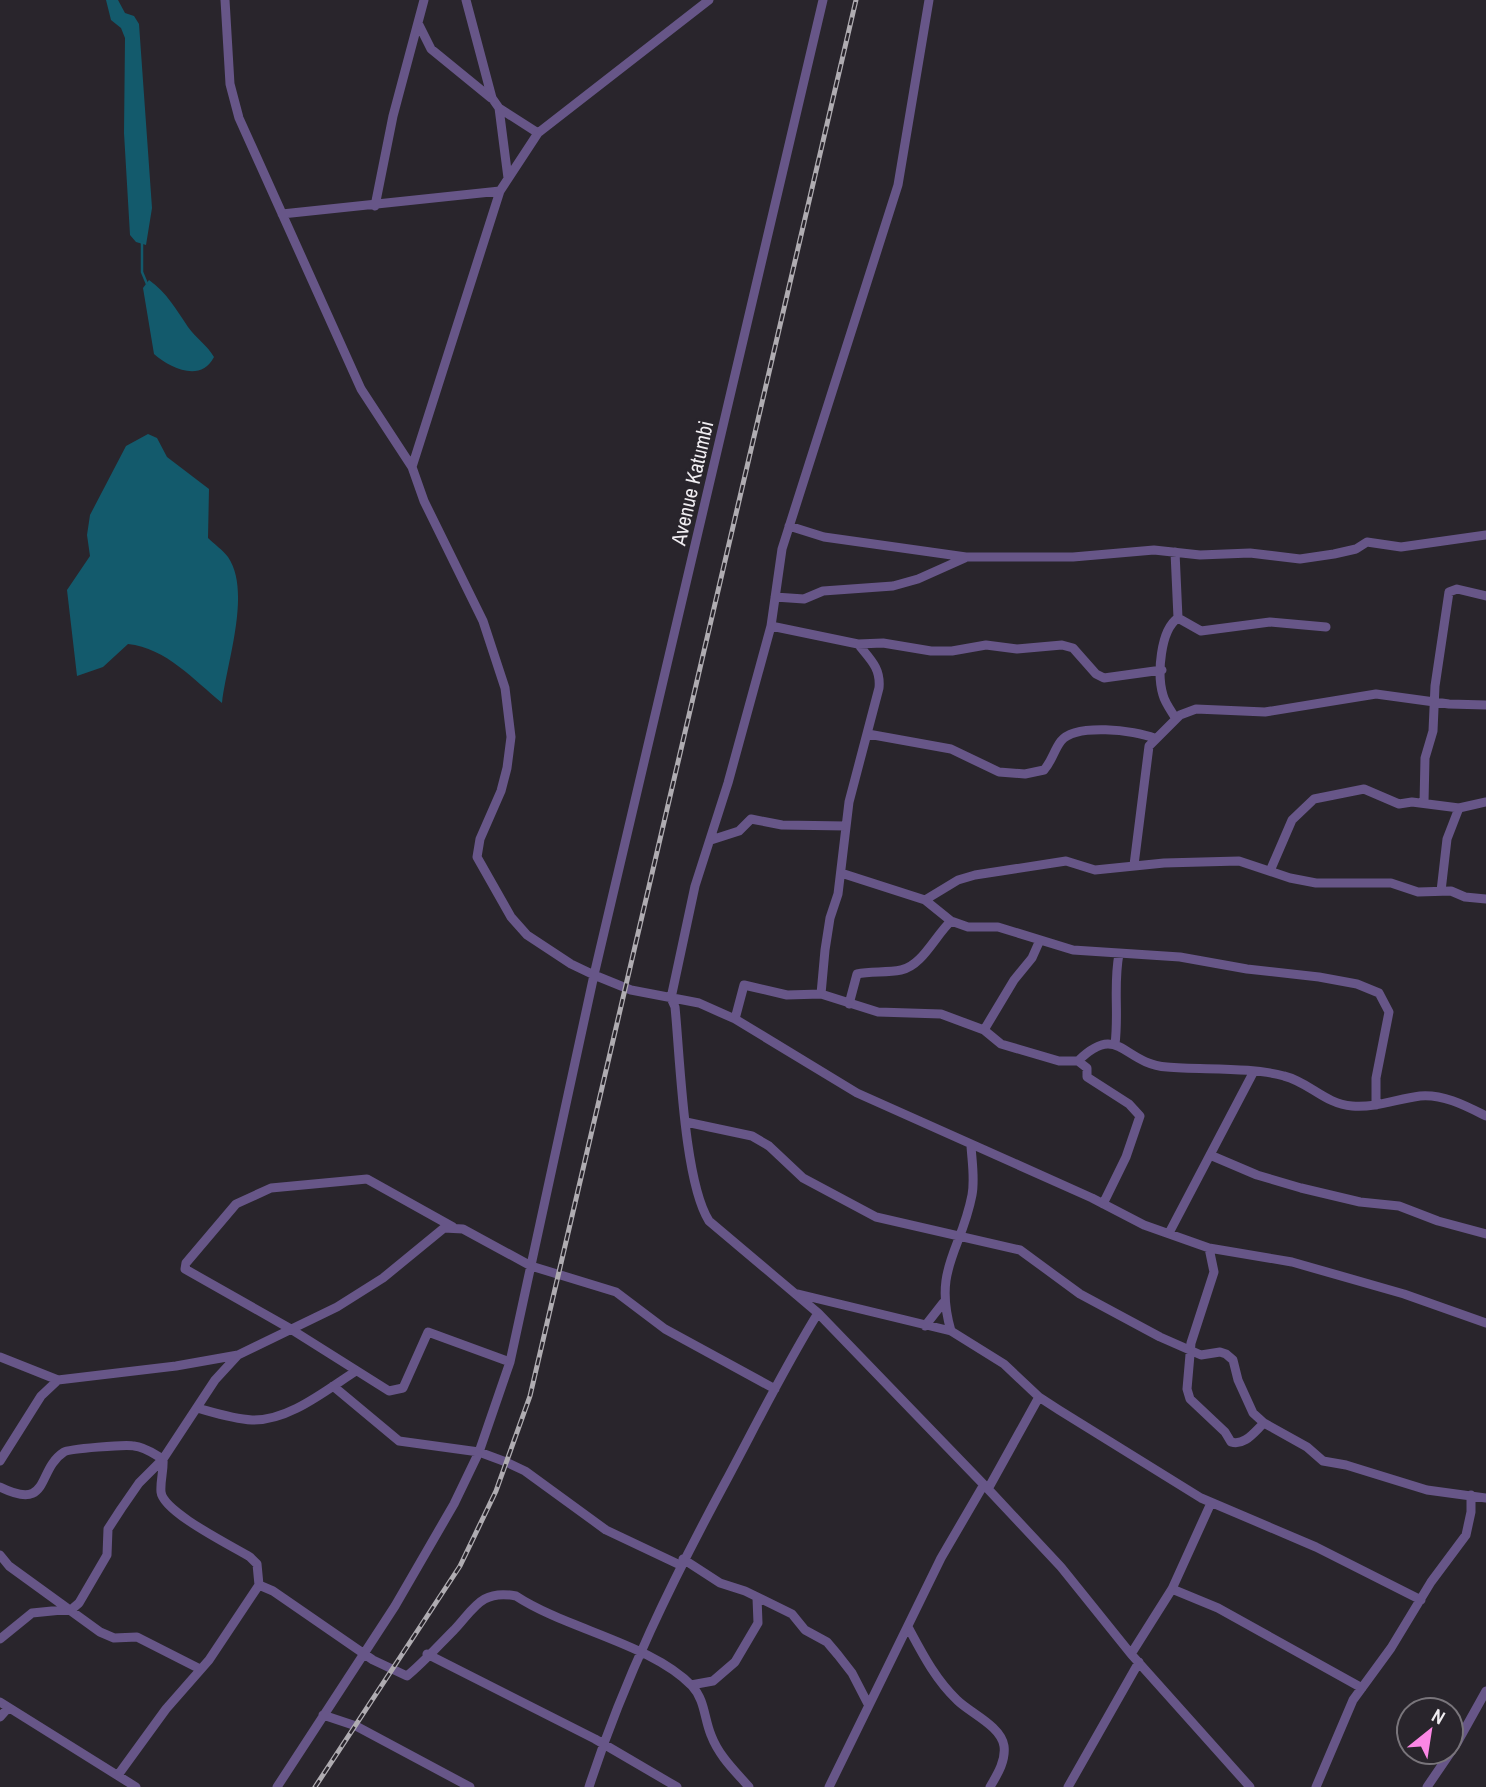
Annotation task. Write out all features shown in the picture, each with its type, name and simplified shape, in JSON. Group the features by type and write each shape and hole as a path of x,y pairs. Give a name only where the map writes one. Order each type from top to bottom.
{"street":[{"path":"225,0 230,84 239,118 362,388 412,467 424,501 483,621 505,688 511,737 507,768 501,791 480,839 477,857 511,917 527,934 571,964 594,975 631,990 699,1003 735,1019 857,1093 1144,1225 1209,1248 1293,1262 1404,1294 1486,1323"},
{"path":"375,206 393,116 424,0"},
{"path":"466,0 492,98"},
{"path":"412,467 500,191 508,178 538,133 709,0"},
{"name":"Avenue Katumbi","path":"277,1787 438,1533 479,1452 510,1362 594,975 823,0"},
{"path":"929,0 898,185 782,549 771,626 711,840 695,886 671,998 675,1007 686,1122 700,1206 709,1221 818,1313 986,1488 1060,1567 1131,1654 1250,1787"},
{"path":"419,24 424,40 431,49 492,98 499,108 538,133"},
{"path":"499,108 508,178"},
{"path":"282,214 500,191"},
{"path":"789,526 824,537 966,557 1073,557 1154,550 1200,555 1250,553 1300,559 1356,549 1367,542 1401,547 1486,536"},
{"path":"1175,552 1178,618"},
{"path":"775,597 804,599 823,592 893,586 918,579 966,557"},
{"path":"1424,803 1425,758 1433,731 1449,592 1457,589 1486,596"},
{"path":"1178,618 1201,631 1270,622 1326,627"},
{"path":"1176,719 1163,697 1162,670 1165,634 1171,623 1178,618"},
{"path":"771,626 858,644 883,643 952,651 986,645 1017,649 1062,645 1073,648 1096,674 1104,678 1162,670"},
{"path":"821,995 830,918 841,873 849,802 868,734 880,676 876,666 858,644"},
{"path":"1134,865 1146,759 1154,738 1176,719 1196,709 1265,712 1376,694 1486,705"},
{"path":"868,734 951,750 1009,774 1044,770 1060,742 1080,731 1121,731 1154,738"},
{"path":"1270,871 1292,820 1314,799 1364,789 1399,804 1424,803 1435,807 1459,808 1486,802"},
{"path":"1441,891 1447,839 1459,808"},
{"path":"711,840 740,831 751,819 782,825 846,826"},
{"path":"925,900 958,880 1023,866 1066,861 1095,870 1134,865 1239,861 1290,878 1316,883 1391,883 1418,892 1441,891 1486,898"},
{"path":"841,873 925,900 951,921 968,927 998,928 1085,952 1180,957 1247,969 1320,977 1357,984 1379,993 1389,1012 1376,1078 1376,1105"},
{"path":"849,1004 857,974 902,970 916,964 936,935 951,921"},
{"path":"984,1030 1014,980 1032,958 1040,940"},
{"path":"1115,1044 1119,1002 1114,983 1119,954"},
{"path":"735,1019 744,985 787,995 821,995 878,1012 941,1014 984,1030 1001,1044 1059,1061 1078,1060 1094,1045 1115,1044 1148,1064 1285,1076 1337,1104 1376,1105 1432,1096 1455,1101 1486,1116"},
{"path":"1078,1060 1087,1068 1087,1076 1129,1104 1140,1116 1126,1157 1103,1204"},
{"path":"1169,1233 1253,1073"},
{"path":"686,1122 752,1136 769,1146 803,1178 876,1217 1020,1250 1080,1294 1191,1351 1201,1355 1220,1352 1233,1360 1246,1400 1264,1423 1292,1436 1323,1461 1346,1465 1427,1490 1485,1498"},
{"path":"951,1331 943,1303 944,1285 972,1196 971,1146"},
{"path":"1210,1156 1257,1175 1301,1188 1360,1202 1408,1208 1438,1221 1486,1234"},
{"path":"453,1227 367,1179 271,1188 236,1204 186,1263 185,1269 289,1328 382,1389 389,1391 403,1388 428,1332 510,1362"},
{"path":"0,1357 58,1380 176,1366 238,1355 349,1300 383,1278 444,1228 453,1227 463,1229 531,1266 598,1284 616,1292 665,1329 775,1389"},
{"path":"1209,1248 1214,1272 1201,1308 1191,1351 1187,1389 1190,1399 1225,1432 1231,1442 1237,1444 1246,1440 1264,1423"},
{"path":"794,1293 951,1331 1004,1364 1039,1397 1211,1503 1316,1547 1421,1600"},
{"path":"925,1326 943,1303"},
{"path":"589,1787 638,1652 682,1562 818,1313"},
{"path":"0,1639 32,1613 72,1609 97,1576 107,1555 108,1529 139,1483 163,1459 215,1380 238,1355"},
{"path":"197,1408 241,1418 266,1418 292,1409 356,1371"},
{"path":"0,1461 41,1396 58,1380"},
{"path":"333,1386 399,1441 479,1452 525,1471 606,1530 682,1562 720,1583 792,1614 805,1630 827,1642 852,1673 868,1704"},
{"path":"829,1787 958,1527 986,1488 1039,1397"},
{"path":"0,1487 22,1496 33,1494 43,1485 63,1452 77,1448 134,1446 163,1459"},
{"path":"118,1775 259,1585 257,1564 250,1557 198,1526 164,1500 161,1493 163,1459"},
{"path":"1316,1787 1342,1722 1362,1688 1466,1535 1471,1512 1471,1495"},
{"path":"1471,1512 1485,1498"},
{"path":"1131,1654 1172,1589 1211,1503"},
{"path":"1,1560 72,1609 100,1632 114,1638 137,1637 200,1668"},
{"path":"259,1585 383,1665 407,1676 456,1628 475,1602 506,1594 638,1652 691,1685 701,1698 711,1735 721,1756 749,1787"},
{"path":"1172,1589 1228,1614 1362,1688"},
{"path":"691,1685 713,1681 735,1662 758,1623 757,1598"},
{"path":"908,1627 933,1673 958,1701 997,1734 1004,1745 1001,1767 990,1787"},
{"path":"427,1654 603,1744 677,1787"},
{"path":"1068,1787 1139,1662"},
{"path":"1427,1787 1457,1743 1486,1690"},
{"path":"0,1717 4,1705 136,1787"},
{"path":"323,1715 356,1726 470,1787"}],"water":[{"path":"106,0 118,0 125,13 134,16 139,24 152,208 146,245 136,242 130,235 124,133 125,38 121,28 111,20"},
{"path":"149,280 166,296 214,357 208,365 194,371 185,370 168,364 154,354 143,288"},
{"path":"148,434 157,438 167,457 209,489 208,538 226,554 235,572 238,608 222,703 167,658 128,644 103,667 77,676 67,590 90,556 87,535 90,515 126,446"}],"waterway":[{"path":"142,242 142,272 147,284"}],"railway":[{"path":"315,1787 460,1566 496,1491 530,1396 856,0"}]}
